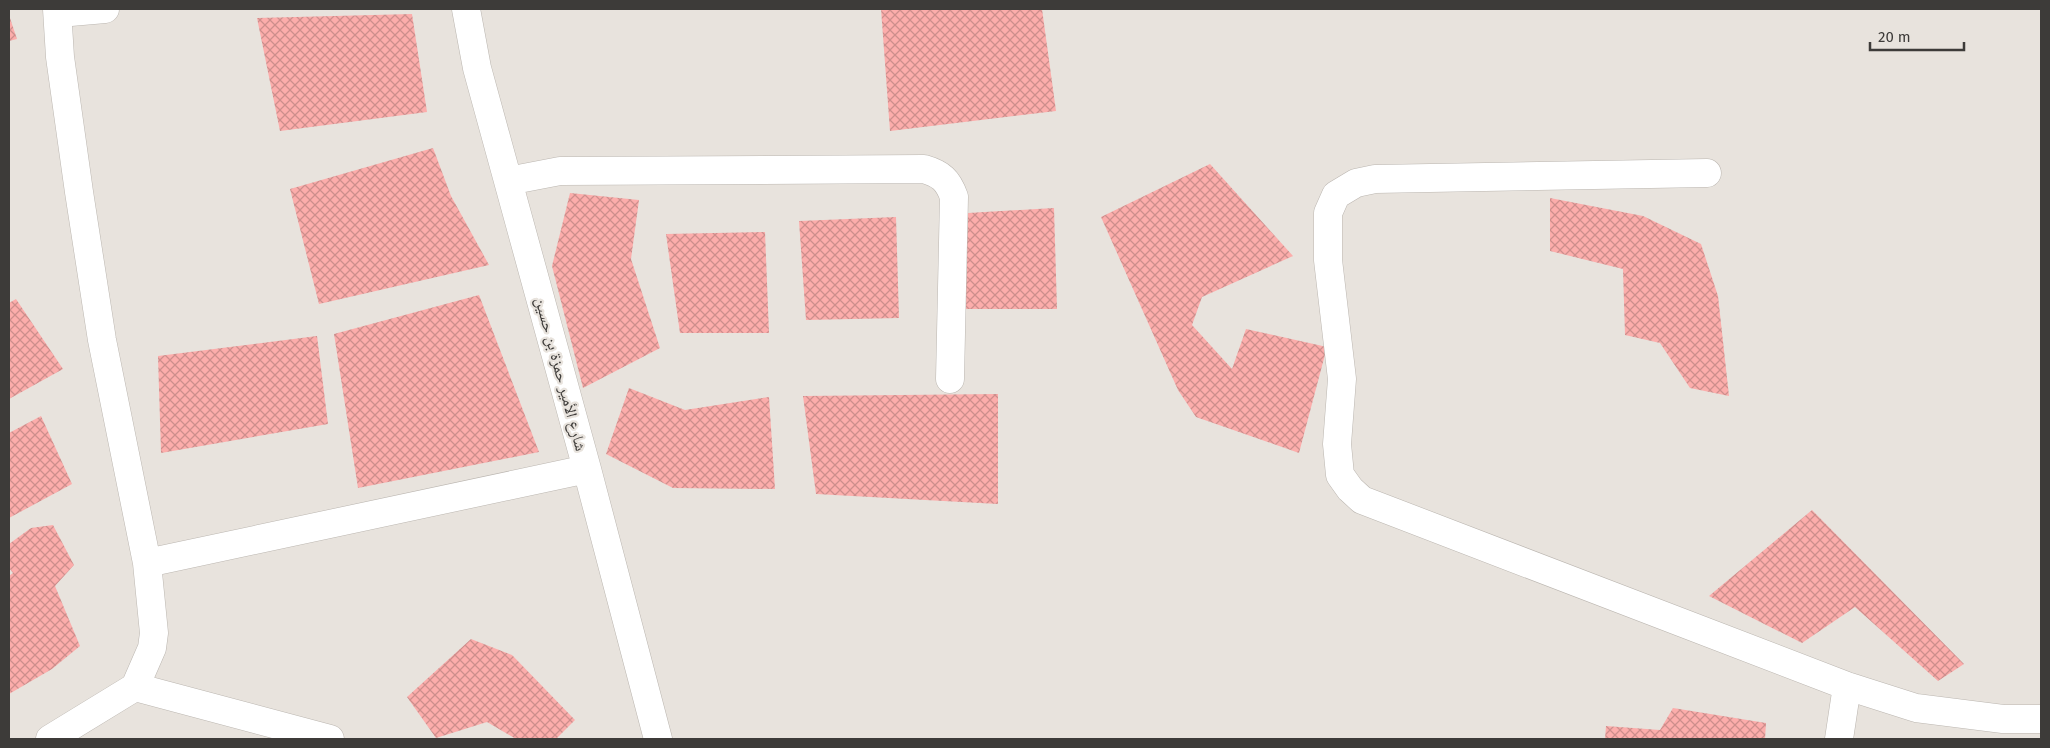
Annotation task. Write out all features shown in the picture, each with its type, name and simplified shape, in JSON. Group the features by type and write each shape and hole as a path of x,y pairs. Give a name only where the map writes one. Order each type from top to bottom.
{"street":[{"path":"50,739 135,687 152,648 154,633 147,563 102,340 60,57 58,11 105,9"},
{"name":"شارع الأمير حمزة بن حسين","path":"466,9 476,68 587,469 658,739"},
{"path":"508,181 560,171 620,169 924,169 938,173 949,183 954,197 950,378"},
{"path":"1707,173 1375,179 1356,183 1336,195 1328,213 1328,260 1342,379 1337,444 1340,475 1350,490 1362,500 1847,686 1916,708 2003,719 2041,719"},
{"path":"147,563 587,469"},
{"path":"1839,739 1847,686"},
{"path":"135,687 330,739"}],"building":[{"path":"881,9 1042,9 1056,111 890,131"},
{"path":"412,14 427,112 280,131 257,18"},
{"path":"9,15 17,39 9,41"},
{"path":"433,148 451,196 489,265 319,304 290,189"},
{"path":"1210,164 1293,256 1202,297 1192,325 1232,369 1246,329 1327,347 1299,453 1196,417 1178,390 1101,217"},
{"path":"570,193 639,200 631,259 660,348 583,388 552,266"},
{"path":"1550,198 1643,216 1701,244 1718,296 1729,396 1690,388 1660,343 1625,335 1623,269 1550,251"},
{"path":"1054,208 1057,309 951,309 968,213"},
{"path":"896,217 899,318 806,320 799,221"},
{"path":"765,232 769,333 680,333 666,234"},
{"path":"479,295 539,452 358,488 334,334"},
{"path":"16,299 63,369 9,399 9,303"},
{"path":"317,336 328,424 161,453 158,356"},
{"path":"629,388 685,410 769,397 775,489 673,488 606,454"},
{"path":"998,394 998,504 816,494 803,396"},
{"path":"41,416 72,484 9,518 9,433"},
{"path":"1812,510 1964,664 1938,681 1855,607 1802,643 1709,596"},
{"path":"53,525 74,565 55,586 80,646 52,669 9,694 9,576 13,573 9,568 9,544 31,528"},
{"path":"471,639 512,655 575,720 556,739 516,739 487,722 436,738 407,697"},
{"path":"1673,708 1766,723 1765,739 1605,739 1606,726 1660,730"}]}
